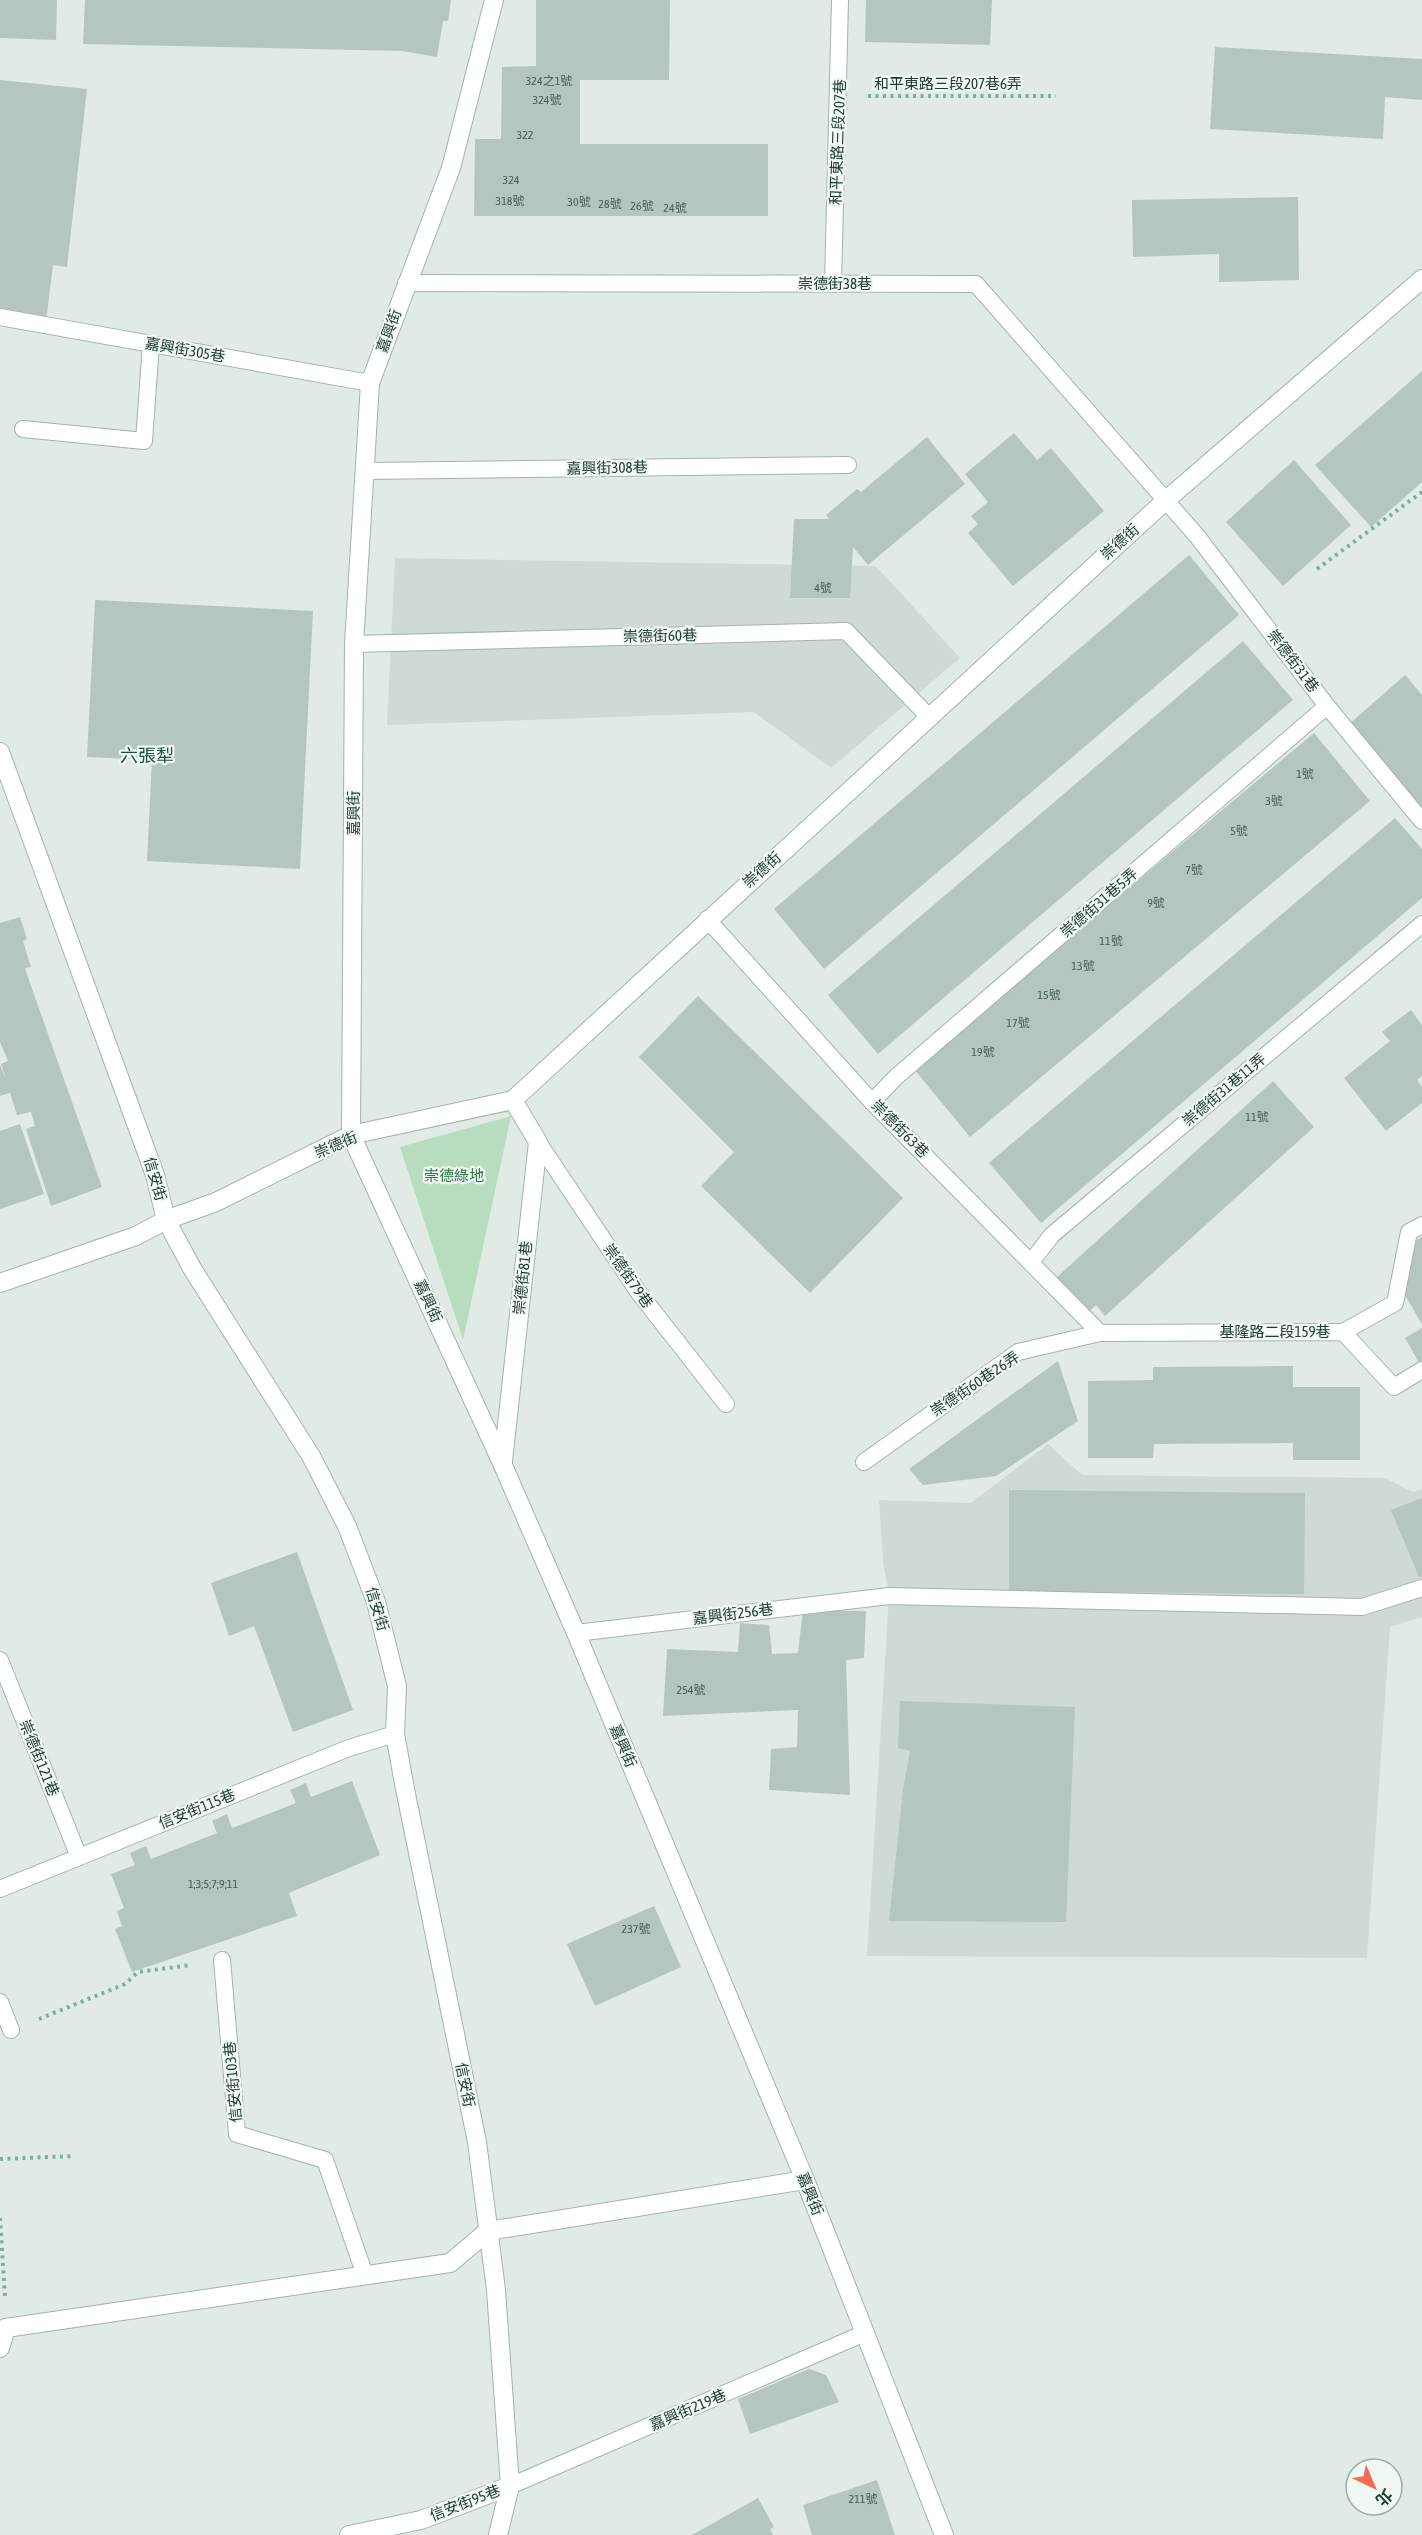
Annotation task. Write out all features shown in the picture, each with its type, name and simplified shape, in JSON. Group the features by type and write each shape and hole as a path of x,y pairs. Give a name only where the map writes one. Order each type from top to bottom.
{"street":[{"name":"嘉興街","path":"494,0 451,168 370,382 354,644 351,1135 502,1463 576,1633 805,2180 944,2535"},
{"name":"崇德街","path":"0,1283 136,1236 166,1220 216,1202 351,1135 513,1100 707,919 1165,501 1422,279"},
{"name":"信安街","path":"0,753 155,1175 166,1220 193,1270 310,1456 347,1526 376,1602 397,1686 395,1734 477,2142 496,2290 510,2486 498,2535"},
{"path":"513,1100 538,1142"},
{"name":"崇德街81巷","path":"502,1463 538,1142"},
{"path":"0,2348 6,2328 450,2263 488,2231 805,2180"},
{"name":"信安街95巷","path":"349,2535 421,2520 510,2486"}],"lane":[{"name":"和平東路三段207巷","path":"833,284 840,96 840,0"},
{"name":"崇德街38巷","path":"406,283 976,284 1165,501"},
{"name":"嘉興街305巷","path":"0,317 370,382"},
{"path":"23,429 144,441 152,344"},
{"name":"嘉興街308巷","path":"365,471 848,465"},
{"name":"崇德街31巷","path":"1165,501 1197,536 1327,706 1422,821"},
{"name":"崇德街60巷","path":"354,644 846,632 929,717"},
{"name":"崇德街31巷5弄","path":"872,1102 896,1077 1327,706"},
{"name":"崇德街63巷","path":"707,919 872,1102 1100,1333"},
{"name":"崇德街31巷11弄","path":"1031,1262 1052,1235 1422,924"},
{"name":"崇德街79巷","path":"538,1142 639,1293 726,1404"},
{"path":"1343,1332 1395,1303 1409,1232 1422,1225"},
{"name":"基隆路二段159巷","path":"1100,1333 1343,1332 1394,1387 1422,1370"},
{"name":"崇德街60巷26弄","path":"864,1462 1018,1352 1100,1333"},
{"name":"嘉興街256巷","path":"576,1633 889,1596 1362,1607 1422,1588"},
{"name":"崇德街121巷","path":"0,1660 79,1857"},
{"name":"信安街115巷","path":"0,1889 349,1748 395,1734"},
{"name":"信安街103巷","path":"222,1960 237,2134 325,2160 364,2275"},
{"path":"0,2002 11,2030"},
{"name":"嘉興街219巷","path":"510,2486 865,2333"}],"path":[{"name":"和平東路三段207巷6弄","path":"840,96 1056,96"},
{"path":"1317,569 1422,492"},
{"path":"11,2030 125,1984 138,1972 222,1960"},
{"path":"0,2159 74,2156"},
{"path":"0,2218 6,2328"}],"shaded area":[{"path":"395,558 876,566 960,658 831,768 754,712 387,725"},
{"path":"1048,1444 1082,1475 1385,1478 1413,1492 1422,1489 1422,1617 1390,1627 1367,1958 867,1956 889,1596 883,1561 879,1500 971,1503"}],"green space":[{"name":"崇德綠地","path":"511,1116 463,1340 400,1147"}],"building":[{"path":"0,0 57,0 56,40 0,38"},
{"path":"85,0 451,0 448,21 443,21 437,57 402,51 83,44"},
{"path":"536,0 670,0 669,80 580,80 580,144 768,144 768,216 474,216 475,139 501,139 502,67 536,66"},
{"path":"866,0 992,0 990,45 865,42"},
{"path":"1215,47 1422,59 1422,100 1385,97 1383,139 1210,129"},
{"path":"0,80 87,89 67,267 53,265 46,322 0,317"},
{"path":"1298,197 1299,280 1219,282 1219,254 1133,257 1132,200"},
{"path":"1422,371 1422,482 1371,527 1315,465"},
{"path":"1014,433 1037,460 1051,448 1104,511 1013,586 968,533 978,524 971,516 988,502 965,474"},
{"path":"927,437 965,484 868,565 853,547 850,598 790,598 794,519 829,519 826,515 857,489 861,492"},
{"path":"1294,460 1351,525 1283,586 1226,522"},
{"path":"1189,555 1239,615 824,969 774,909"},
{"path":"95,600 313,611 300,869 147,861 152,760 87,757"},
{"path":"1243,641 1293,700 878,1054 828,995"},
{"path":"1405,675 1422,695 1422,812 1347,726"},
{"path":"1314,733 1370,801 970,1137 914,1069"},
{"path":"1395,818 1422,849 1422,898 1041,1223 989,1163"},
{"path":"20,917 27,939 23,941 31,967 25,968 102,1187 51,1206 26,1129 35,1126 31,1112 17,1115 10,1093 0,1096 0,1065 6,1079 1,1064 8,1061 0,1042 0,923"},
{"path":"698,996 903,1198 810,1293 701,1186 734,1152 639,1057"},
{"path":"1411,1010 1422,1025 1422,1076 1417,1080 1422,1087 1422,1103 1386,1131 1344,1078 1390,1041 1382,1032"},
{"path":"1273,1081 1314,1127 1105,1316 1096,1305 1078,1322 1046,1287"},
{"path":"20,1124 44,1194 0,1209 0,1131"},
{"path":"1422,1237 1422,1324 1392,1273 1396,1252"},
{"path":"1422,1328 1422,1368 1405,1338"},
{"path":"1058,1361 1078,1421 996,1476 923,1485 909,1469"},
{"path":"1293,1366 1293,1387 1360,1387 1360,1460 1293,1460 1293,1443 1154,1444 1153,1458 1088,1458 1088,1381 1153,1380 1153,1367"},
{"path":"1009,1490 1305,1493 1304,1594 1009,1591"},
{"path":"1422,1498 1422,1576 1419,1577 1391,1510"},
{"path":"297,1552 353,1710 293,1732 254,1626 229,1636 211,1583"},
{"path":"803,1610 866,1611 864,1658 846,1660 850,1795 769,1790 771,1749 797,1747 798,1710 663,1716 667,1649 738,1652 740,1623 769,1625 772,1654 798,1653"},
{"path":"900,1701 1075,1707 1066,1922 889,1921 903,1790 910,1751 898,1748"},
{"path":"352,1781 380,1855 289,1893 297,1916 132,1972 115,1929 122,1926 117,1911 124,1908 111,1874 135,1865 130,1853 146,1846 151,1859 217,1833 212,1821 227,1814 232,1828 296,1803 290,1790 306,1783 311,1797"},
{"path":"654,1906 681,1967 595,2006 567,1944"},
{"path":"809,2369 826,2375 839,2402 750,2434 738,2399"},
{"path":"877,2480 895,2535 812,2535 803,2505"},
{"path":"758,2498 774,2527 770,2529 773,2535 692,2535"}],"district":[{"name":"六張犁","path":"147,756"}]}
